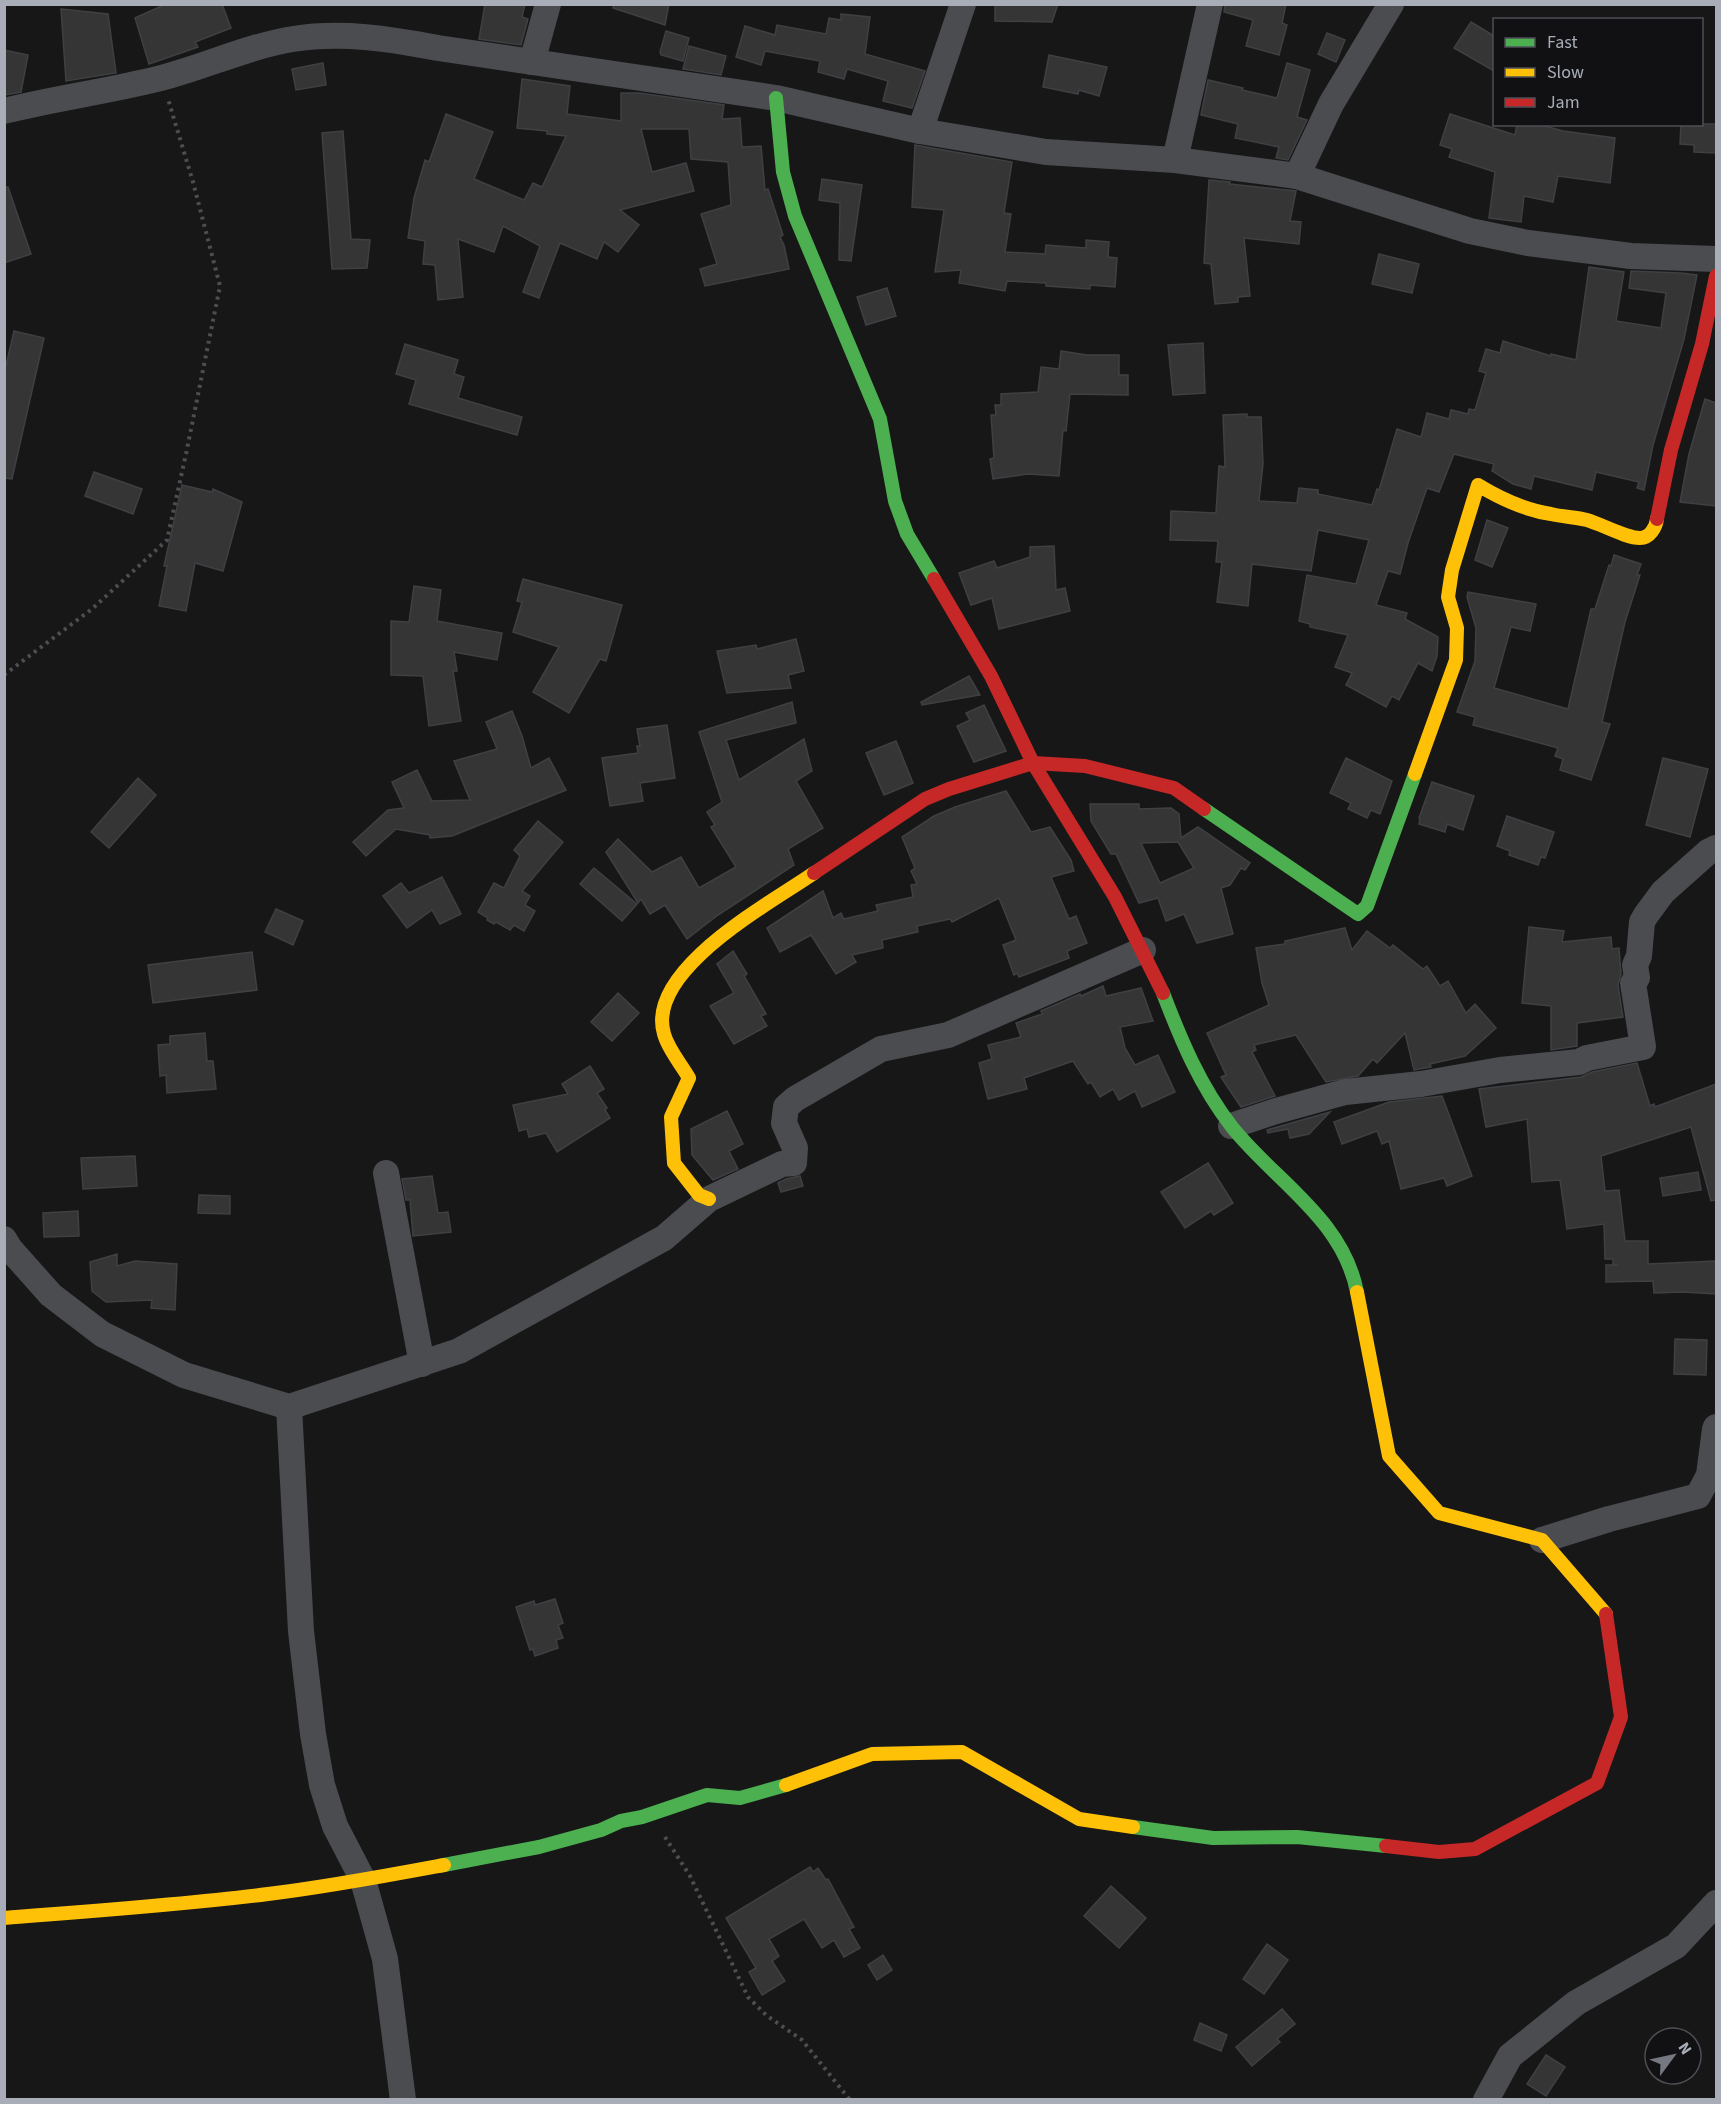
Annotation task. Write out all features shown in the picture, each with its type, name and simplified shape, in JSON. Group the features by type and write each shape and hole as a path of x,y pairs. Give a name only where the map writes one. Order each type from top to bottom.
{"street":[{"path":"532,62 548,4"},
{"path":"920,131 963,4"},
{"path":"1175,160 1210,4"},
{"path":"1297,176 1331,104 1391,4"},
{"path":"4,111 161,78 292,39 330,36 393,40 776,98 920,131 1046,152 1175,160 1297,176 1470,231 1528,243 1631,256 1716,259"},
{"path":"776,98 783,172 795,216 880,419 895,501 908,534 991,676 1033,763 1115,897 1157,978 1185,1050 1205,1088 1232,1126 1282,1181 1318,1215 1342,1248 1354,1276 1389,1456 1439,1513 1542,1540 1609,1519 1698,1496 1713,1480 1716,1427"},
{"path":"709,1199 699,1195 674,1162 671,1116 689,1078 664,1034 662,1016 666,998 677,979 696,957 729,931 925,800 949,789 1033,763 1085,766 1174,788 1358,914 1367,906 1456,660 1457,628 1448,597 1452,570 1478,485 1505,501 1548,514 1588,520 1602,527 1640,538 1650,534 1656,525 1671,450 1702,344 1716,276"},
{"path":"1232,1126 1345,1092 1421,1084 1500,1070 1579,1062 1587,1058 1643,1047 1633,983 1637,978 1635,965 1639,956 1642,922 1663,892 1708,852 1716,848"},
{"path":"4,1239 10,1249 51,1295 102,1334 184,1375 289,1407 459,1351 664,1238 709,1199 782,1164 795,1163 795,1148 784,1123 786,1107 795,1099 860,1060 881,1049 948,1035 1143,950"},
{"path":"386,1173 422,1364"},
{"path":"289,1407 301,1631 313,1734 322,1785 335,1826 363,1880 385,1959 403,2100"},
{"path":"4,1918 187,1904 270,1894 363,1880 539,1847 601,1830 621,1821 642,1817 707,1795 740,1798 786,1785 872,1754 962,1752 1079,1819 1214,1838 1297,1837 1439,1852 1475,1849 1597,1783 1621,1717 1606,1612 1542,1540"},
{"path":"1486,2100 1510,2056 1576,2003 1676,1946 1716,1903"}],"path":[{"path":"4,675 92,609 167,540 220,286 193,182 161,78"},
{"path":"642,1817 666,1837 690,1876 748,1997 766,2015 802,2040 850,2100"}],"building":[{"path":"166,4 222,4 231,28 195,42 198,47 149,64 135,18"},
{"path":"485,4 525,4 522,17 528,19 521,45 479,39"},
{"path":"614,4 669,4 665,25 613,8"},
{"path":"995,4 1058,4 1052,22 995,21"},
{"path":"1225,4 1286,4 1282,23 1287,25 1279,55 1246,46 1253,20 1224,12"},
{"path":"61,9 108,14 116,73 66,81"},
{"path":"841,14 870,17 865,54 925,71 912,108 883,101 888,81 847,69 844,79 818,72 820,61 765,51 761,65 736,57 745,26 775,35 777,25 826,34 829,18 841,20"},
{"path":"1471,22 1493,35 1493,70 1454,48"},
{"path":"666,31 689,38 683,61 661,55"},
{"path":"1327,33 1345,40 1336,62 1318,54"},
{"path":"689,46 726,56 721,75 683,69"},
{"path":"4,50 28,55 21,92 4,95"},
{"path":"1049,55 1107,67 1099,96 1079,90 1078,94 1043,87"},
{"path":"323,63 326,85 296,90 292,69"},
{"path":"1287,63 1310,70 1297,117 1307,120 1288,160 1276,158 1279,147 1235,138 1238,124 1201,115 1208,80 1277,98"},
{"path":"522,79 570,86 567,114 621,121 621,93 639,93 724,105 722,119 740,118 742,147 761,146 765,190 768,189 783,235 780,237 789,269 705,286 700,269 717,264 701,214 731,205 728,162 691,159 689,129 641,129 652,172 686,163 694,191 620,210 639,225 618,252 604,242 597,259 560,243 539,298 523,292 540,246 503,226 494,252 458,239 463,297 438,300 435,265 423,264 425,241 408,238 414,198 425,160 429,162 446,114 493,132 474,179 524,200 533,183 542,187 566,136 547,134 547,131 517,128"},
{"path":"1450,114 1515,135 1517,126 1545,126 1563,131 1615,138 1610,183 1558,176 1553,202 1524,196 1521,222 1489,218 1495,172 1449,157 1452,149 1440,145"},
{"path":"1716,124 1716,153 1694,152 1694,145 1680,144 1681,126"},
{"path":"343,131 351,239 370,240 367,268 332,269 322,133"},
{"path":"915,145 1012,162 1004,213 1011,214 1005,252 1045,254 1046,245 1086,248 1086,240 1109,242 1108,257 1117,258 1115,287 1090,285 1090,289 1007,281 1005,291 959,283 961,270 935,272 944,210 912,207"},
{"path":"822,179 862,185 851,261 839,260 840,203 819,200"},
{"path":"1209,180 1296,191 1290,221 1301,222 1299,244 1244,238 1250,296 1238,297 1238,302 1215,304 1211,264 1204,263"},
{"path":"4,187 8,187 31,254 4,263"},
{"path":"1379,254 1419,264 1412,293 1372,284"},
{"path":"1589,267 1624,272 1616,321 1661,328 1666,293 1629,288 1631,271 1697,275 1684,339 1653,445 1644,490 1637,488 1639,482 1596,472 1592,490 1534,476 1531,489 1513,484 1492,471 1494,464 1454,454 1439,492 1427,488 1400,574 1388,571 1376,605 1407,613 1405,619 1438,637 1437,656 1432,671 1418,663 1399,700 1392,696 1386,707 1346,685 1352,673 1335,667 1348,635 1310,627 1310,624 1299,621 1307,575 1356,584 1369,540 1318,530 1311,571 1252,564 1248,606 1217,602 1222,562 1216,562 1218,541 1170,540 1171,511 1216,513 1219,466 1225,467 1223,415 1247,414 1247,417 1261,417 1263,464 1259,501 1297,503 1299,488 1318,490 1318,494 1372,505 1377,489 1379,490 1397,429 1421,437 1427,413 1449,419 1451,410 1468,414 1469,409 1475,410 1486,373 1479,371 1486,349 1500,353 1503,341 1551,356 1551,354 1576,360"},
{"path":"887,288 896,316 866,325 857,297"},
{"path":"14,331 44,338 12,479 4,478 4,374"},
{"path":"1203,343 1205,393 1173,395 1168,345"},
{"path":"405,344 458,360 454,374 464,377 458,398 522,417 517,435 409,404 416,380 396,374"},
{"path":"1061,351 1087,355 1119,355 1119,375 1128,375 1128,395 1070,394 1066,431 1063,430 1059,476 1028,474 993,479 990,459 994,458 991,415 996,415 995,405 1001,405 1001,394 1038,392 1041,367 1059,369"},
{"path":"1705,399 1716,403 1716,506 1680,502 1689,454"},
{"path":"94,472 142,489 133,514 85,496"},
{"path":"182,485 212,492 213,489 242,502 223,571 195,563 186,611 159,606 167,566 164,566"},
{"path":"1487,520 1508,528 1492,567 1475,560"},
{"path":"1054,546 1056,590 1065,588 1070,611 999,629 992,598 971,605 959,573 994,561 997,568 1030,557 1030,547"},
{"path":"1614,555 1641,564 1637,575 1640,575 1625,622 1602,722 1610,724 1591,780 1560,770 1563,759 1555,756 1558,748 1473,725 1475,717 1457,712 1475,661 1476,628 1467,597 1468,592 1536,604 1530,631 1511,627 1494,688 1568,709 1591,609 1595,609"},
{"path":"523,579 622,605 606,661 600,659 569,713 533,692 559,647 513,632 522,602 517,601"},
{"path":"414,586 441,590 437,621 502,633 497,660 454,652 457,671 453,671 461,721 429,726 423,676 391,675 391,621 409,622"},
{"path":"796,639 804,671 788,675 791,688 727,693 717,651 756,645 757,649"},
{"path":"969,676 980,695 922,705 921,702"},
{"path":"792,702 796,723 726,740 739,780 804,739 812,771 796,781 823,828 788,849 794,865 718,915 687,939 665,905 650,914 641,899 638,903 606,852 618,839 652,872 681,857 699,888 736,867 711,827 715,825 707,812 722,802 699,732"},
{"path":"984,705 1006,751 974,762 957,726 970,720 966,713"},
{"path":"512,711 531,768 549,758 566,790 452,836 430,838 430,835 396,829 366,856 353,842 388,810 404,808 392,782 417,770 432,801 470,800 454,761 497,749 486,722"},
{"path":"667,725 675,778 640,783 643,801 610,806 602,758 638,753 637,746 640,746 637,729"},
{"path":"896,741 913,783 884,795 866,753"},
{"path":"1346,758 1392,781 1380,814 1371,810 1367,818 1348,809 1351,803 1330,793"},
{"path":"1663,758 1708,769 1690,837 1646,825"},
{"path":"138,778 156,795 109,848 91,832"},
{"path":"1432,782 1474,796 1463,830 1447,824 1445,832 1419,824"},
{"path":"1006,791 1031,832 1050,827 1071,860 1074,871 1051,877 1069,919 1076,916 1087,943 1067,951 1069,958 1019,977 1017,973 1014,975 1003,945 1016,940 999,898 952,922 950,919 917,926 918,932 882,940 883,948 852,955 856,962 836,974 811,935 780,952 767,928 823,891 833,918 841,913 844,919 878,911 876,905 913,897 911,885 917,884 911,871 915,868 902,837 934,816"},
{"path":"1090,804 1139,804 1139,809 1171,808 1179,814 1181,838 1198,827 1250,863 1245,870 1241,868 1230,885 1221,888 1233,934 1197,943 1184,914 1166,921 1158,898 1139,903 1116,854 1111,854 1091,821","holes":["1178,842 1194,868 1160,883 1141,843"]},
{"path":"1507,816 1554,832 1545,858 1541,857 1538,865 1509,855 1510,851 1497,846"},
{"path":"538,821 563,842 522,891 530,896 525,905 535,911 524,931 514,925 510,930 496,922 494,924 478,912 494,883 504,888 520,856 514,850"},
{"path":"594,868 637,904 622,921 580,884"},
{"path":"442,877 461,914 440,924 432,910 407,928 383,896 401,883 409,893"},
{"path":"276,909 303,921 293,945 265,932"},
{"path":"1529,927 1564,931 1562,942 1611,937 1612,949 1619,948 1621,974 1618,985 1623,1017 1577,1023 1577,1046 1551,1050 1551,1006 1522,1003"},
{"path":"1345,928 1352,950 1367,931 1390,948 1393,945 1423,969 1427,966 1440,986 1448,981 1466,1013 1475,1004 1496,1028 1465,1056 1414,1070 1405,1033 1377,1063 1373,1059 1358,1076 1326,1082 1296,1035 1254,1045 1256,1050 1252,1052 1275,1096 1241,1107 1221,1077 1226,1075 1207,1033 1269,1005 1262,983 1256,948 1285,944 1285,941"},
{"path":"733,951 747,974 744,976 766,1014 761,1016 767,1026 734,1044 710,1006 734,993 717,964"},
{"path":"252,952 257,990 153,1003 148,965"},
{"path":"1103,986 1106,996 1141,988 1153,1021 1120,1027 1125,1048 1135,1065 1158,1055 1175,1092 1142,1107 1135,1091 1119,1100 1113,1089 1100,1097 1091,1082 1088,1084 1073,1061 1024,1078 1027,1089 988,1099 979,1063 992,1059 988,1045 1021,1037 1016,1023 1042,1014 1041,1011"},
{"path":"618,993 639,1013 612,1041 591,1022"},
{"path":"205,1033 207,1061 213,1061 216,1089 167,1093 166,1075 160,1076 158,1045 170,1044 170,1036"},
{"path":"1637,1063 1650,1106 1654,1104 1655,1107 1716,1084 1716,1200 1711,1201 1691,1127 1601,1156 1605,1191 1619,1190 1625,1241 1648,1241 1648,1264 1716,1261 1716,1294 1654,1293 1653,1281 1606,1282 1606,1265 1613,1265 1613,1259 1605,1259 1604,1224 1567,1229 1560,1180 1532,1182 1527,1119 1486,1127 1479,1089 1581,1077 1592,1072"},
{"path":"590,1066 604,1089 597,1093 607,1108 605,1110 610,1118 557,1152 546,1133 529,1137 527,1129 519,1131 513,1105 568,1094 562,1084"},
{"path":"1442,1096 1472,1176 1447,1186 1444,1178 1401,1189 1389,1141 1382,1144 1377,1131 1342,1144 1334,1122 1389,1102"},
{"path":"727,1111 743,1144 729,1151 738,1169 713,1180 692,1155 691,1129"},
{"path":"1330,1112 1309,1134 1290,1138 1288,1129 1268,1133 1267,1130"},
{"path":"135,1156 137,1186 83,1189 81,1158"},
{"path":"1208,1163 1233,1203 1214,1215 1211,1211 1185,1228 1161,1192"},
{"path":"1698,1172 1701,1190 1663,1196 1660,1178"},
{"path":"432,1176 438,1213 448,1212 451,1232 413,1236 410,1200 406,1200 402,1179"},
{"path":"800,1176 803,1186 781,1192 778,1183"},
{"path":"199,1195 230,1196 230,1214 198,1213"},
{"path":"78,1211 79,1236 44,1237 43,1213"},
{"path":"117,1254 117,1266 135,1261 177,1264 175,1310 151,1308 152,1300 106,1302 92,1291 90,1262"},
{"path":"1675,1339 1707,1340 1706,1375 1674,1374"},
{"path":"555,1599 563,1623 558,1625 563,1638 556,1640 558,1648 535,1656 533,1649 530,1650 516,1607 534,1601 535,1605"},
{"path":"810,1867 813,1872 818,1868 826,1880 828,1879 854,1927 849,1929 860,1948 844,1957 834,1940 822,1948 804,1919 769,1939 779,1956 772,1961 785,1981 762,1995 749,1972 756,1968 726,1918"},
{"path":"1111,1886 1146,1918 1119,1948 1084,1916"},
{"path":"1267,1944 1288,1960 1264,1994 1243,1979"},
{"path":"883,1955 892,1970 877,1980 868,1965"},
{"path":"1282,2009 1295,2024 1277,2039 1280,2042 1252,2066 1236,2047"},
{"path":"1200,2023 1227,2035 1221,2051 1194,2040"},
{"path":"1546,2055 1565,2067 1546,2096 1527,2084"}],"traffic: fast":[{"path":"776,98 783,172 795,216 880,419 895,501 907,534 934,579"},
{"path":"1204,809 1358,914 1367,906 1415,774"},
{"path":"1163,993 1192,1062 1210,1095 1249,1147 1323,1222 1338,1243 1349,1266 1357,1292"},
{"path":"444,1865 539,1847 601,1830 621,1821 642,1817 707,1795 740,1798 786,1785"},
{"path":"1133,1827 1213,1838 1297,1837 1386,1846"}],"traffic: slow":[{"path":"1415,774 1456,660 1457,628 1448,597 1452,570 1478,485 1522,507 1587,520 1634,537 1644,538 1650,534 1657,519"},
{"path":"709,1199 699,1195 674,1163 671,1117 689,1078 666,1040 663,1010 673,986 692,963 716,941 743,920 814,873"},
{"path":"1357,1292 1389,1456 1439,1513 1542,1540 1606,1614"},
{"path":"786,1785 872,1754 962,1752 1079,1819 1133,1827"},
{"path":"4,1918 169,1905 268,1894 334,1885 444,1865"}],"traffic: jam":[{"path":"1657,519 1671,450 1702,344 1716,276"},
{"path":"934,579 991,676 1033,763 1115,897 1163,993"},
{"path":"814,873 925,799 949,789 1033,763 1085,766 1174,788 1204,809"},
{"path":"1386,1846 1439,1852 1475,1849 1597,1783 1621,1717 1606,1614"}]}
